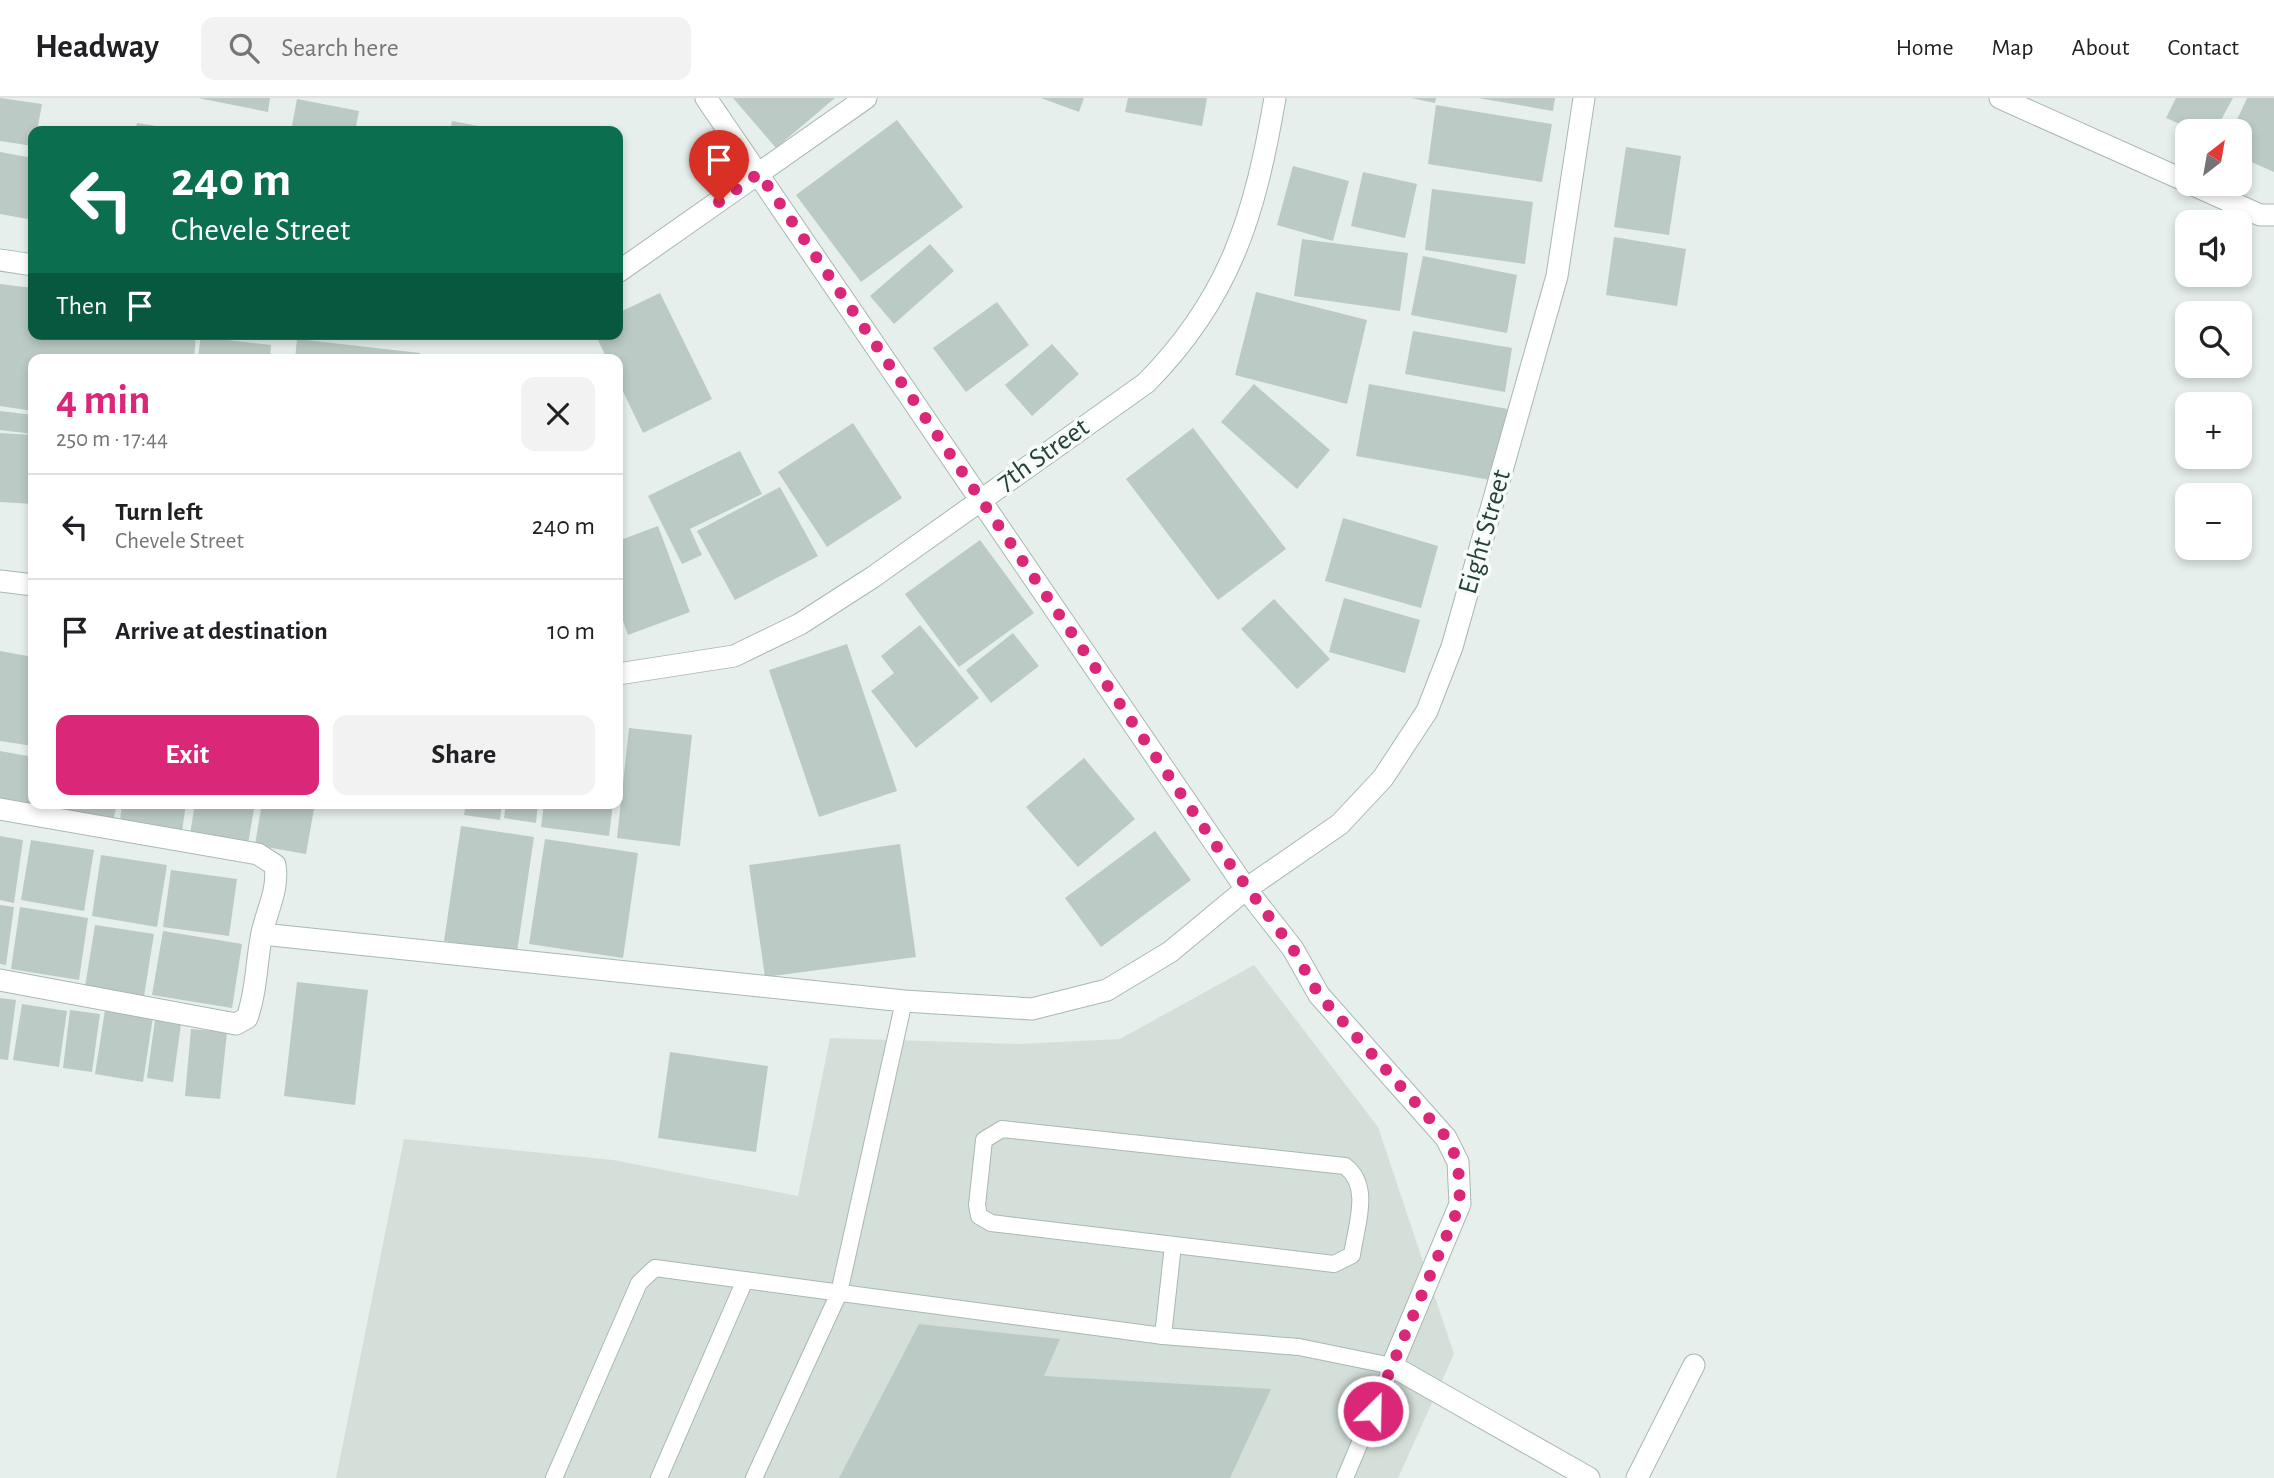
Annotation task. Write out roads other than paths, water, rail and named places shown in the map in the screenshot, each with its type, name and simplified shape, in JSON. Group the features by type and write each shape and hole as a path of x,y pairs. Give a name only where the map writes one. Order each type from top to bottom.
{"street":[{"path":"706,98 1246,889 1293,949 1319,995 1447,1138 1458,1162 1460,1204 1392,1366 1589,1478"},
{"path":"623,268 866,98"},
{"name":"7th Street","path":"623,673 734,656 800,624 873,577 1146,383 1180,349 1211,303 1244,234 1263,164 1275,98"},
{"name":"Eight Street","path":"262,934 905,1001 1032,1009 1107,990 1170,952 1246,889 1339,824 1383,778 1427,711 1452,648 1557,276 1584,98"},
{"path":"2000,98 2175,177"},
{"path":"2218,196 2260,215 2274,215"},
{"path":"0,260 28,264"},
{"path":"0,581 28,584"},
{"path":"0,809 258,854 275,865 277,880 262,934 255,996 247,1018 236,1024 0,980"},
{"path":"1637,1478 1694,1365"}],"lane":[{"path":"754,1478 839,1293 905,1001"},
{"path":"1002,1129 1345,1166 1356,1174 1362,1188 1352,1255 1345,1261 1334,1264 1173,1245 991,1223 979,1216 977,1205 984,1139 1002,1129"},
{"path":"1163,1336 1173,1245"},
{"path":"554,1478 639,1283 655,1268 1163,1336 1299,1347 1392,1366 1345,1478"},
{"path":"659,1478 745,1280"}]}
